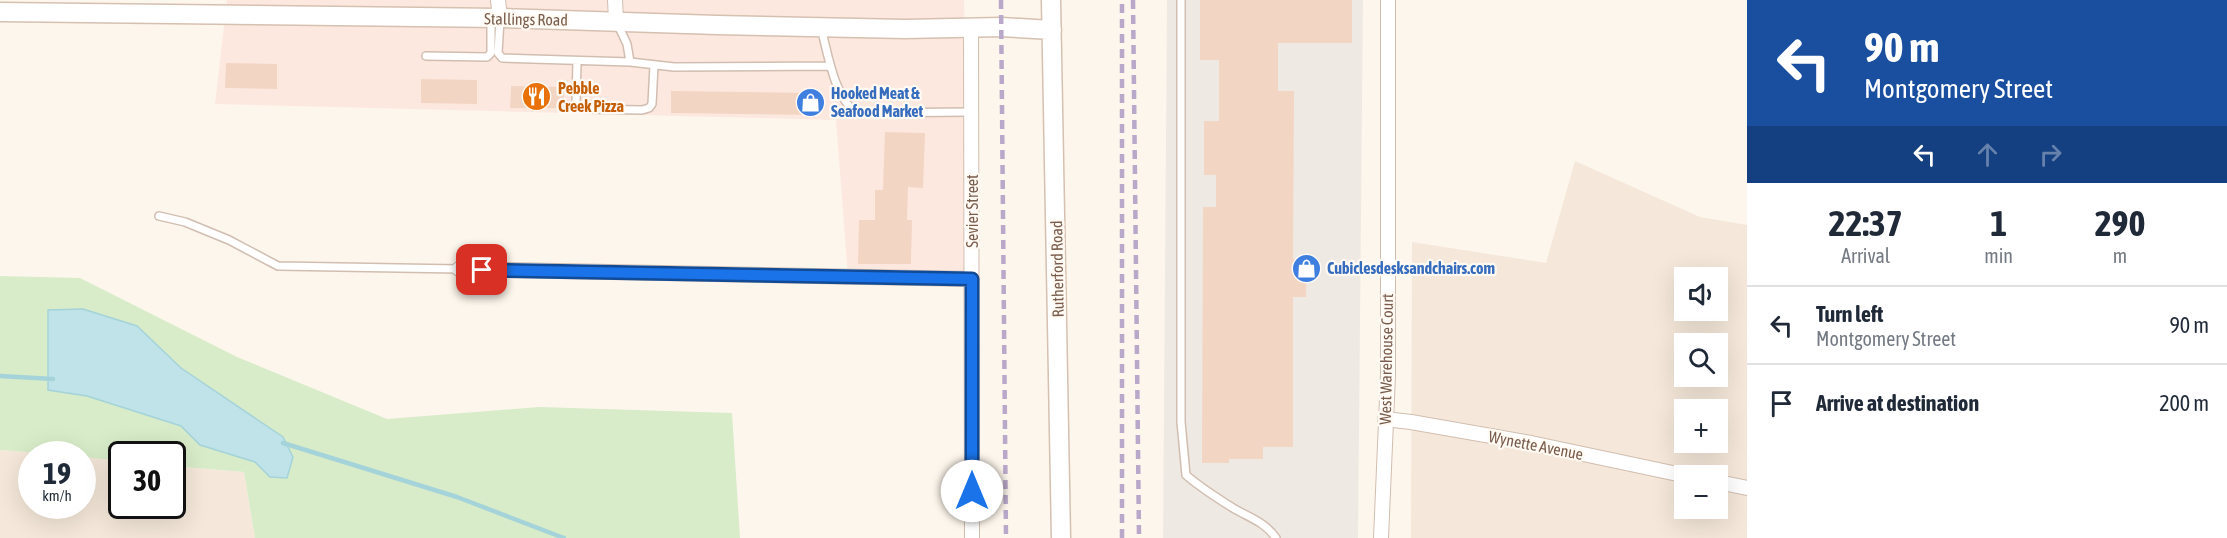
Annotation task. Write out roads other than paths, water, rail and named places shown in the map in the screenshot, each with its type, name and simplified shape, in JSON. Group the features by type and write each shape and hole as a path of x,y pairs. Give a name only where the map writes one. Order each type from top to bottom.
{"street":[{"path":"615,0 616,20"},
{"name":"Rutherford Road","path":"1051,0 1061,538"},
{"name":"West Warehouse Court","path":"1381,538 1388,375 1388,0"},
{"name":"Stallings Road","path":"0,12 496,12 616,20 821,27 971,27 1052,30"},
{"name":"Sevier Street","path":"971,27 972,538"},
{"path":"459,269 972,279"},
{"name":"Wynette Avenue","path":"1385,419 1531,443 1674,473"},
{"path":"1728,484 1747,488"}],"lane":[{"path":"1181,0 1181,422 1186,475 1235,509 1262,522 1276,538"},
{"path":"426,56 487,57 491,53 496,12"},
{"path":"496,12 498,53 502,58 630,62 674,67 830,66"},
{"path":"616,20 627,44 630,62"},
{"path":"821,27 830,66 845,105 856,113 972,112"},
{"path":"577,62 576,103 584,109 642,110 649,108 652,104 654,65"},
{"path":"159,216 185,222 218,235 278,266 459,269"}],"water":[{"path":"83,309 137,326 181,368 283,437 293,457 287,478 270,477 255,462 200,445 181,426 87,396 48,390 48,310"}],"waterway":[{"path":"0,376 53,379"},
{"path":"283,443 457,497 564,538"}],"railway":[{"path":"1001,0 1006,538"},
{"path":"1122,0 1122,538"},
{"path":"1133,0 1139,538"}],"place":[{"name":"Pebble Creek Pizza","path":"537,97"},
{"name":"Hooked Meat & Seafood Market","path":"810,102"},
{"name":"Cubiclesdesksandchairs.com","path":"1306,268"}]}
